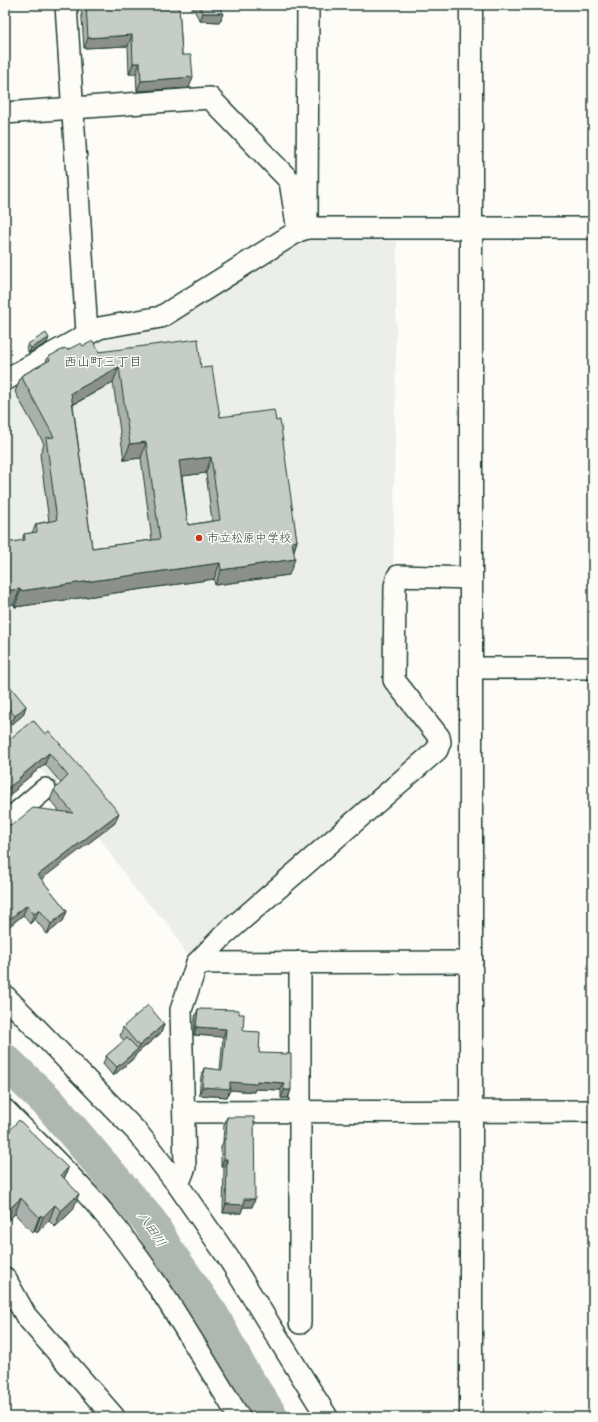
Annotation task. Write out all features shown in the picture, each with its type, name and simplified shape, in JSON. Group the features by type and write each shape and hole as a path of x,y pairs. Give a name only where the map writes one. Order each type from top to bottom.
{"street":[{"path":"66,5 87,333"},
{"path":"302,230 308,5"},
{"path":"471,5 471,1417"},
{"path":"5,113 72,110 210,98 290,181 302,230"},
{"path":"5,380 87,333 99,328 161,317 302,230 593,228"},
{"path":"178,1185 185,1168 181,1010 197,962 224,935 437,750 440,742 439,737 394,680 395,586 398,576 471,578"},
{"path":"472,668 593,668"},
{"path":"5,823 45,789"},
{"path":"197,962 472,962"},
{"path":"300,962 300,1323"},
{"path":"5,996 138,1133 178,1185 229,1259 327,1417"},
{"path":"5,1110 81,1187 108,1218 161,1291 239,1417"},
{"path":"184,1112 593,1111"},
{"path":"5,1278 26,1316 114,1417"}],"shaded area":[{"name":"市立松原中学校","path":"303,238 397,241 392,683 438,741 190,960 170,926 137,892 101,840 5,728 5,393 102,333"}],"building":[{"path":"86,5 179,5 182,55 191,55 193,77 141,81 140,63 133,63 132,35 88,38"},
{"path":"199,5 218,5 223,13 203,13"},
{"path":"46,333 49,338 31,348 28,344"},
{"path":"198,339 201,368 212,367 220,417 274,410 276,421 280,420 297,541 292,542 295,559 221,570 220,563 20,591 20,589 5,591 5,543 25,540 24,534 37,532 36,524 57,520 46,438 54,437 21,376 50,360 48,357 65,348 67,350 81,343 83,346 93,341 99,352","holes":["119,367 130,444 146,442 160,539 92,548 71,393","211,457 220,520 188,525 179,461"]},
{"path":"8,684 26,706 15,716 5,704 5,686"},
{"path":"33,720 45,734 49,731 119,813 38,875 67,911 51,924 39,909 34,914 27,905 5,923 5,824 10,825 16,822 33,808 73,813 54,790 68,776 49,753 19,778 20,779 5,790 5,743"},
{"path":"148,1005 164,1024 139,1046 123,1027"},
{"path":"198,1009 239,1010 239,1014 244,1014 243,1031 260,1032 259,1053 291,1054 291,1090 284,1090 284,1083 257,1081 256,1084 230,1082 230,1089 202,1087 204,1068 222,1070 226,1029 196,1027"},
{"path":"127,1038 138,1049 117,1067 106,1056"},
{"path":"227,1117 254,1117 255,1199 244,1199 244,1205 226,1204 227,1159 224,1159 224,1139 226,1139"},
{"path":"19,1120 68,1168 61,1175 79,1194 61,1211 55,1205 43,1217 41,1215 39,1217 21,1198 5,1213 5,1129 8,1132"}],"waterway":[{"name":"八田川","path":"5,1061 49,1103 150,1222 167,1251 212,1316 241,1371 271,1417"}],"place":[{"name":"市立松原中学校","path":"199,538"}],"district":[{"name":"西山町三丁目","path":"103,361"}]}
